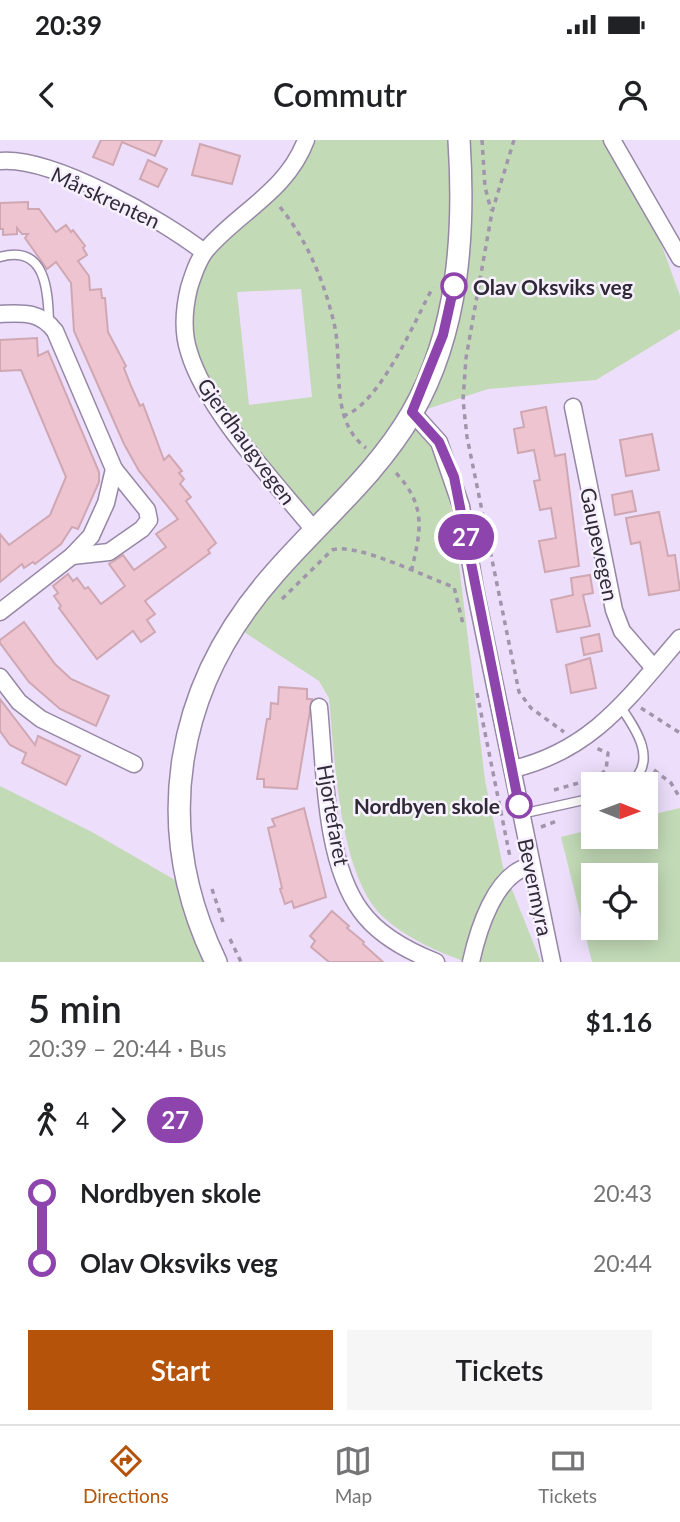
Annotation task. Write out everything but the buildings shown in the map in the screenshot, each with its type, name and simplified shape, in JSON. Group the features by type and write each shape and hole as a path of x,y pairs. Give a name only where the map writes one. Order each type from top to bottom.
{"street":[{"name":"Gjerdhaugvegen","path":"306,140 295,163 274,191 204,252 191,284 184,318 188,350 194,367 226,419 314,530"},
{"path":"216,962 205,939 186,879 179,832 179,780 188,727 206,675 229,631 252,599 391,444 412,412 443,335 454,286 462,209 459,140"},
{"path":"612,140 680,258"},
{"name":"Mårskrenten","path":"0,161 24,162 60,174 145,212 204,252"},
{"path":"0,314 30,313 48,321 58,336 114,469 147,510 149,520 142,529 110,552 72,556"},
{"name":"Gaupevegen","path":"573,407 614,610 622,631 654,668"},
{"name":"Bevermyra","path":"412,412 439,442 454,477 521,814 523,868 552,962"},
{"path":"0,612 72,556 91,536 106,503 114,469"},
{"path":"513,769 546,761 580,742 628,706 654,668 680,638"},
{"path":"0,677 19,702 41,719 134,764"},
{"name":"Hjortefaret","path":"319,708 329,810 347,886 360,911 374,926 397,944 436,962"},
{"path":"471,962 489,909 523,868"}],"lane":[{"path":"0,257 27,259 43,273 48,287 48,321"},
{"path":"628,706 643,745 642,765 637,772"},
{"path":"521,814 581,801"}],"path":[{"path":"482,140 485,187 492,212"},
{"path":"514,140 492,212 466,358 464,420 519,692 531,708 569,735"},
{"path":"281,206 317,267 335,325 343,416 349,433 367,448"},
{"path":"343,416 355,410 399,354 435,283 454,286"},
{"path":"396,473 413,491 420,514 418,542 411,572"},
{"path":"276,607 293,586 332,550 339,548 371,555 454,587 464,627"},
{"path":"477,691 499,809 523,868"},
{"path":"628,706 680,733"},
{"path":"554,790 596,778 606,770 608,753 590,748"},
{"path":"654,770 671,783 680,797"},
{"path":"533,831 561,820"},
{"path":"211,884 225,930 241,962"}],"green space":[{"path":"317,140 608,140 658,235 680,296 680,329 596,380 488,389 424,410 453,515 485,780 503,867 541,962 466,962 423,944 383,917 368,898 356,873 348,844 341,814 329,698 319,681 238,628 303,527 233,436 179,323 184,276 266,200","holes":["301,289 312,397 249,405 237,292"]},
{"path":"0,786 92,832 182,884 210,962 0,962"},
{"path":"680,808 680,962 592,962 587,940 658,940 658,863 581,863 581,918 561,837 581,832 581,849 658,849 658,813"}],"bus line":[{"name":"27","path":"454,286 443,335 412,412 432,431 454,477 519,805"}],"place":[{"name":"Olav Oksviks veg","path":"454,286"},
{"name":"Nordbyen skole","path":"519,805"}]}
